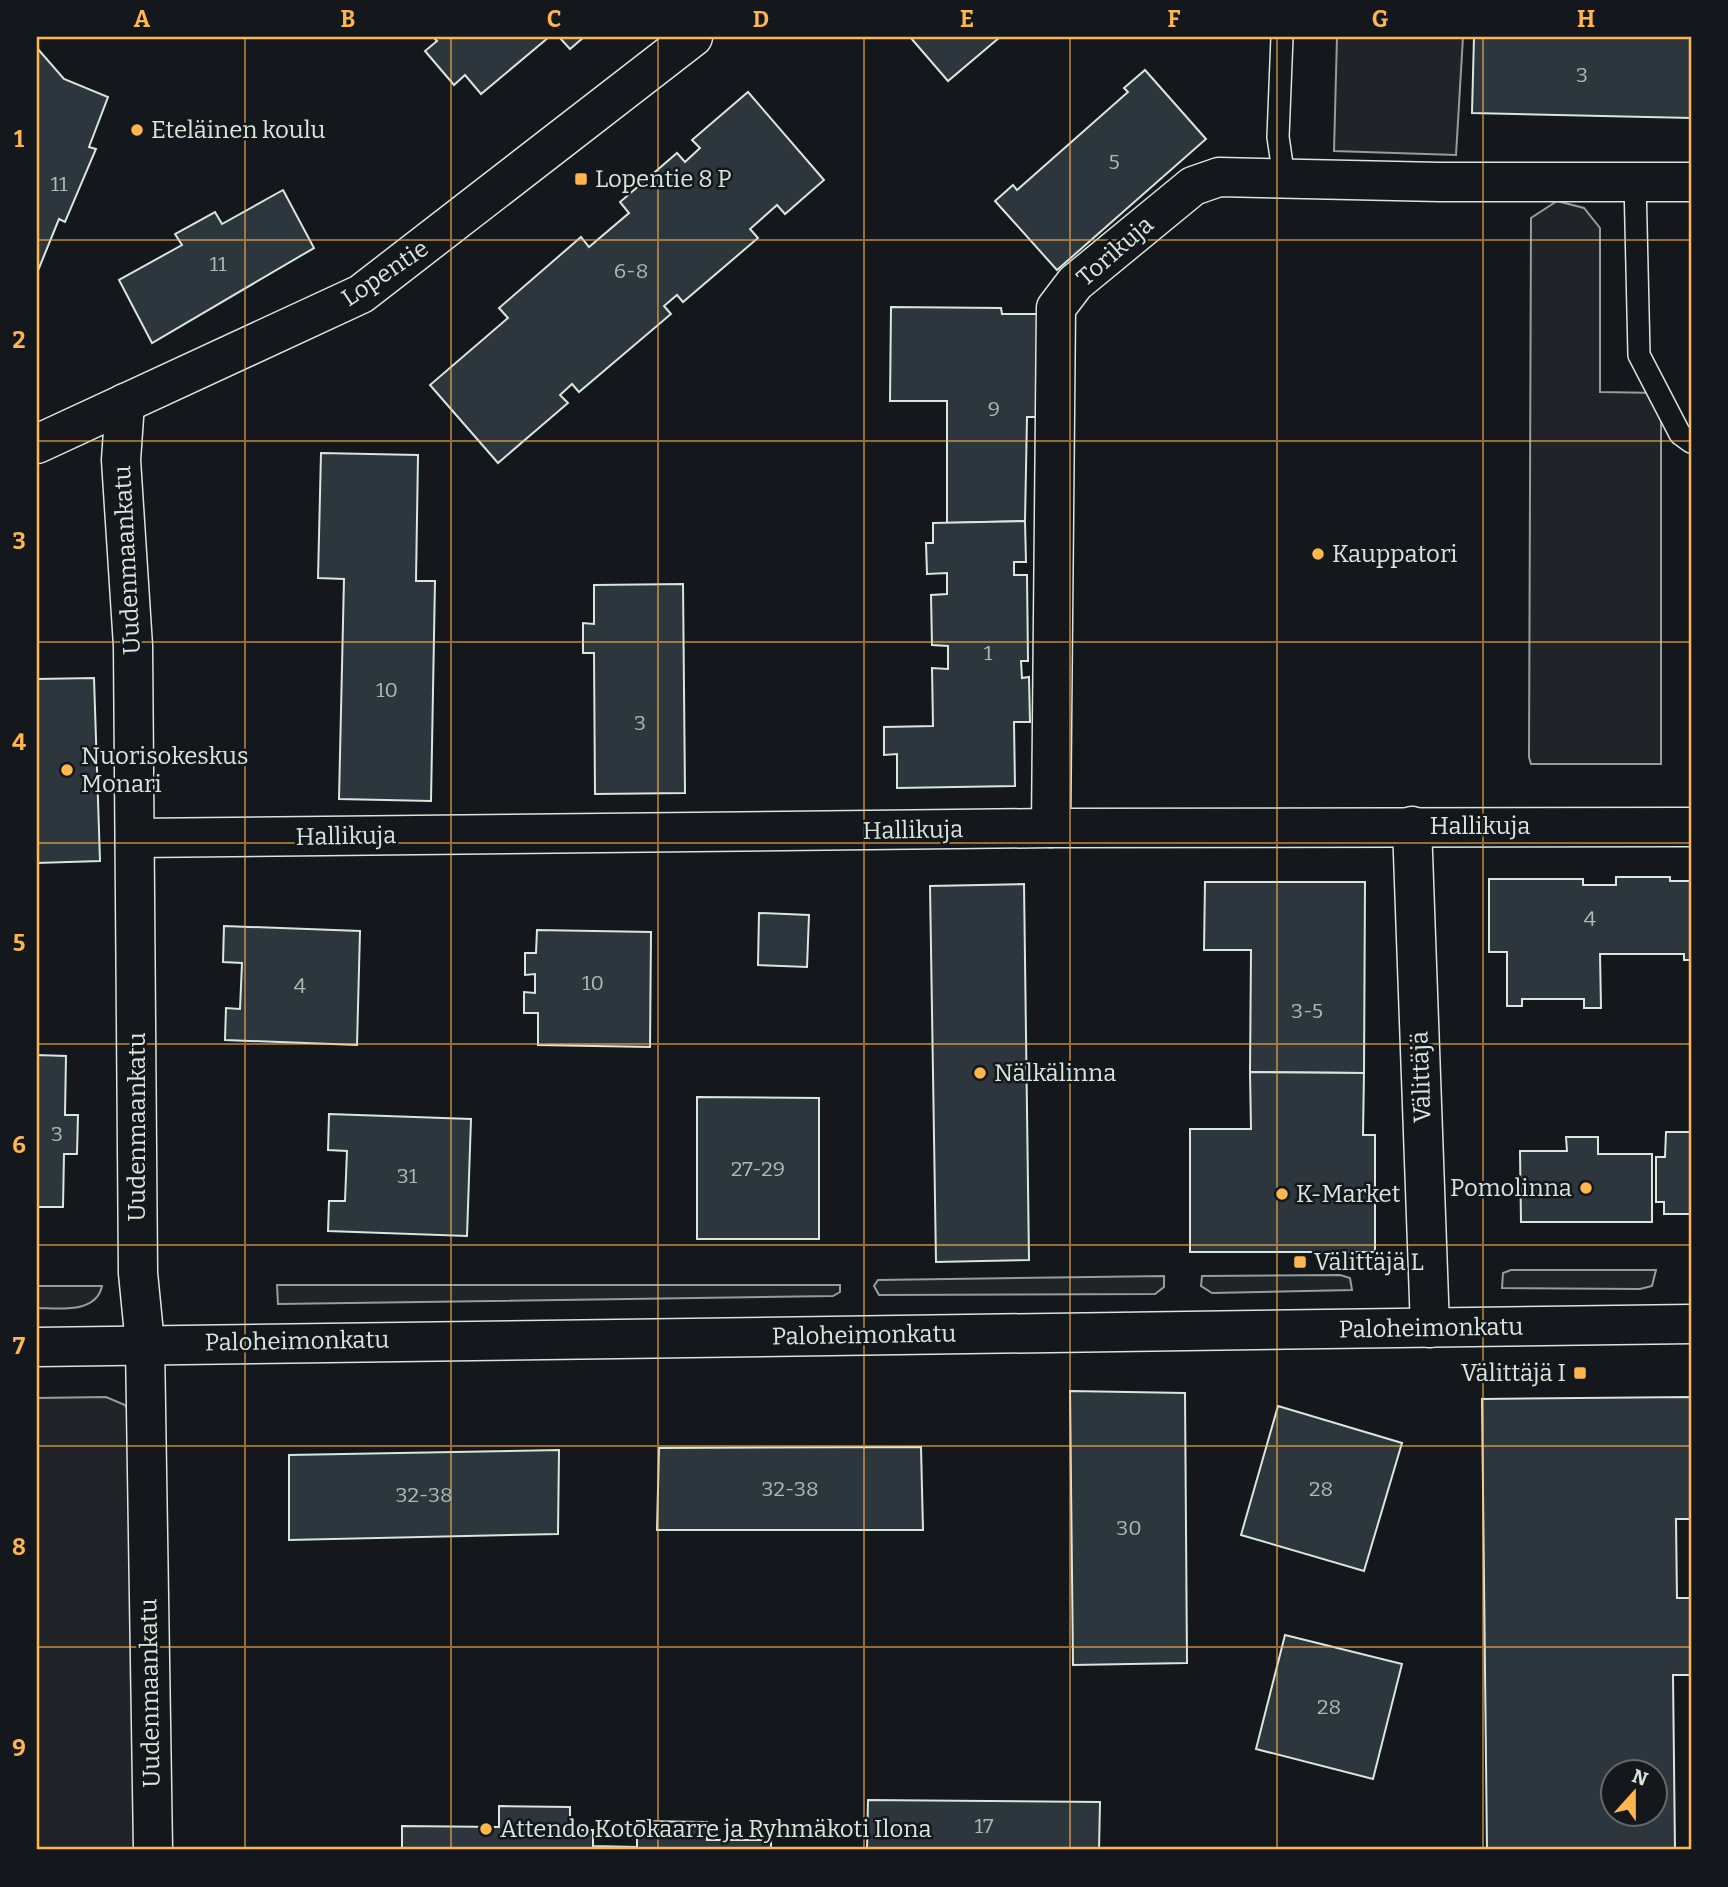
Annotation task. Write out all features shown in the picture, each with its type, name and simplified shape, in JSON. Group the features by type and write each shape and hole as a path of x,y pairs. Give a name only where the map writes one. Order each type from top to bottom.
{"street":[{"name":"Lopentie","path":"37,444 361,294 693,37"},
{"name":"Torikuja","path":"1051,828 1056,308 1075,283 1192,186 1219,177 1691,182"},
{"name":"Uudenmaankatu","path":"125,403 121,460 133,646 138,1273 145,1344 153,1850"},
{"name":"Välittäjä","path":"1412,826 1430,1328"},
{"name":"Hallikuja","path":"135,838 1051,828 1691,827"},
{"name":"Paloheimonkatu","path":"37,1347 1691,1324"}],"lane":[{"path":"1282,37 1279,137 1283,178"},
{"path":"1635,181 1639,355 1680,435 1691,442"}],"shaded area":[{"path":"1337,37 1463,37 1456,155 1334,151"},
{"path":"1557,201 1584,208 1600,228 1600,392 1661,393 1661,764 1531,764 1529,757 1531,218"},
{"path":"1511,1270 1656,1270 1652,1286 1640,1289 1502,1288 1503,1273"},
{"path":"1340,1275 1350,1278 1352,1290 1212,1293 1201,1286 1202,1276"},
{"path":"1164,1276 1164,1287 1155,1294 879,1295 874,1286 878,1280"},
{"path":"277,1285 840,1285 840,1292 833,1296 278,1304"},
{"path":"37,1286 102,1286 98,1295 85,1305 76,1308 37,1308"},
{"path":"106,1397 125,1405 132,1417 136,1850 37,1850 37,1398"}],"building":[{"path":"433,37 549,37 481,94 465,75 454,85 425,51 437,41"},
{"path":"559,37 584,37 570,49"},
{"path":"910,37 1000,37 948,81"},
{"path":"1474,37 1691,37 1691,118 1472,113"},
{"path":"37,48 64,79 108,97 89,147 96,149 65,222 59,219 37,273"},
{"path":"1145,70 1206,139 1057,270 995,201 1013,185 1017,190 1128,92 1124,88"},
{"path":"748,92 824,180 785,214 777,205 750,229 758,238 683,302 677,295 664,306 671,314 579,392 572,384 560,395 568,403 498,463 430,385 508,318 499,308 581,237 589,247 629,213 620,202 677,153 685,162 700,148 692,140"},
{"path":"283,190 314,248 152,343 119,280 182,245 175,234 215,212 222,224"},
{"path":"891,307 1001,308 1002,314 1042,314 1042,417 1027,417 1025,521 947,523 947,401 890,401"},
{"path":"321,453 418,455 416,581 435,581 431,801 339,799 344,579 318,578"},
{"path":"1025,521 1026,562 1014,562 1014,575 1027,575 1028,661 1021,661 1022,678 1029,677 1030,722 1014,722 1015,786 897,788 897,754 884,755 884,727 933,726 932,668 948,669 948,646 932,645 931,595 947,594 947,573 927,574 926,543 933,543 933,523"},
{"path":"683,584 685,793 595,794 594,653 583,653 583,623 594,624 594,585"},
{"name":"Nuorisokeskus Monari","path":"94,678 100,861 37,863 37,679"},
{"path":"1616,877 1670,877 1670,881 1691,881 1691,960 1684,960 1684,954 1600,954 1601,1008 1584,1008 1584,999 1522,999 1522,1006 1507,1006 1507,952 1489,952 1489,879 1583,879 1583,885 1616,885"},
{"path":"1205,882 1365,882 1364,1073 1250,1072 1251,950 1204,950"},
{"name":"Nälkälinna","path":"1024,884 1029,1260 936,1262 930,886"},
{"path":"759,913 809,915 807,967 758,965"},
{"path":"224,926 360,931 357,1045 225,1040 226,1008 240,1009 242,963 223,962"},
{"path":"537,930 651,932 650,1047 538,1045 538,1013 524,1013 524,992 535,993 535,974 525,975 525,953 536,953"},
{"path":"37,1055 66,1056 65,1115 78,1115 77,1154 64,1154 63,1207 37,1207"},
{"name":"K-Market","path":"1250,1072 1364,1073 1363,1135 1375,1135 1375,1252 1190,1252 1190,1129 1251,1129"},
{"path":"697,1097 819,1098 819,1239 697,1239"},
{"path":"329,1114 471,1119 467,1236 328,1231 329,1201 345,1201 347,1151 328,1150"},
{"path":"1666,1132 1691,1132 1691,1214 1664,1214 1664,1202 1656,1202 1656,1157 1665,1157"},
{"name":"Pomolinna","path":"1566,1137 1598,1137 1598,1154 1652,1154 1652,1222 1521,1222 1520,1151 1567,1151"},
{"path":"1070,1391 1185,1393 1187,1663 1073,1665"},
{"path":"1691,1397 1691,1519 1676,1519 1677,1598 1691,1598 1691,1675 1673,1675 1675,1850 1487,1850 1482,1399"},
{"path":"1278,1406 1402,1443 1364,1571 1241,1535"},
{"path":"921,1447 923,1530 657,1530 659,1448"},
{"path":"559,1450 558,1534 289,1540 289,1455"},
{"path":"1285,1635 1402,1664 1373,1779 1256,1749"},
{"path":"868,1800 1100,1802 1099,1850 867,1850"},
{"name":"Attendo Kotokaarre ja Ryhmäkoti Ilona","path":"499,1806 570,1807 570,1830 593,1830 593,1846 637,1847 637,1821 707,1822 707,1840 771,1840 771,1850 402,1850 402,1826 499,1827"}],"place":[{"name":"Eteläinen koulu","path":"137,130"},
{"name":"Lopentie 8 P","path":"581,179"},
{"name":"Kauppatori","path":"1318,554"},
{"name":"Nuorisokeskus Monari","path":"67,770"},
{"name":"Nälkälinna","path":"980,1073"},
{"name":"Pomolinna","path":"1586,1188"},
{"name":"K-Market","path":"1282,1194"},
{"name":"Välittäjä L","path":"1300,1262"},
{"name":"Välittäjä I","path":"1580,1373"},
{"name":"Attendo Kotokaarre ja Ryhmäkoti Ilona","path":"486,1829"}]}
